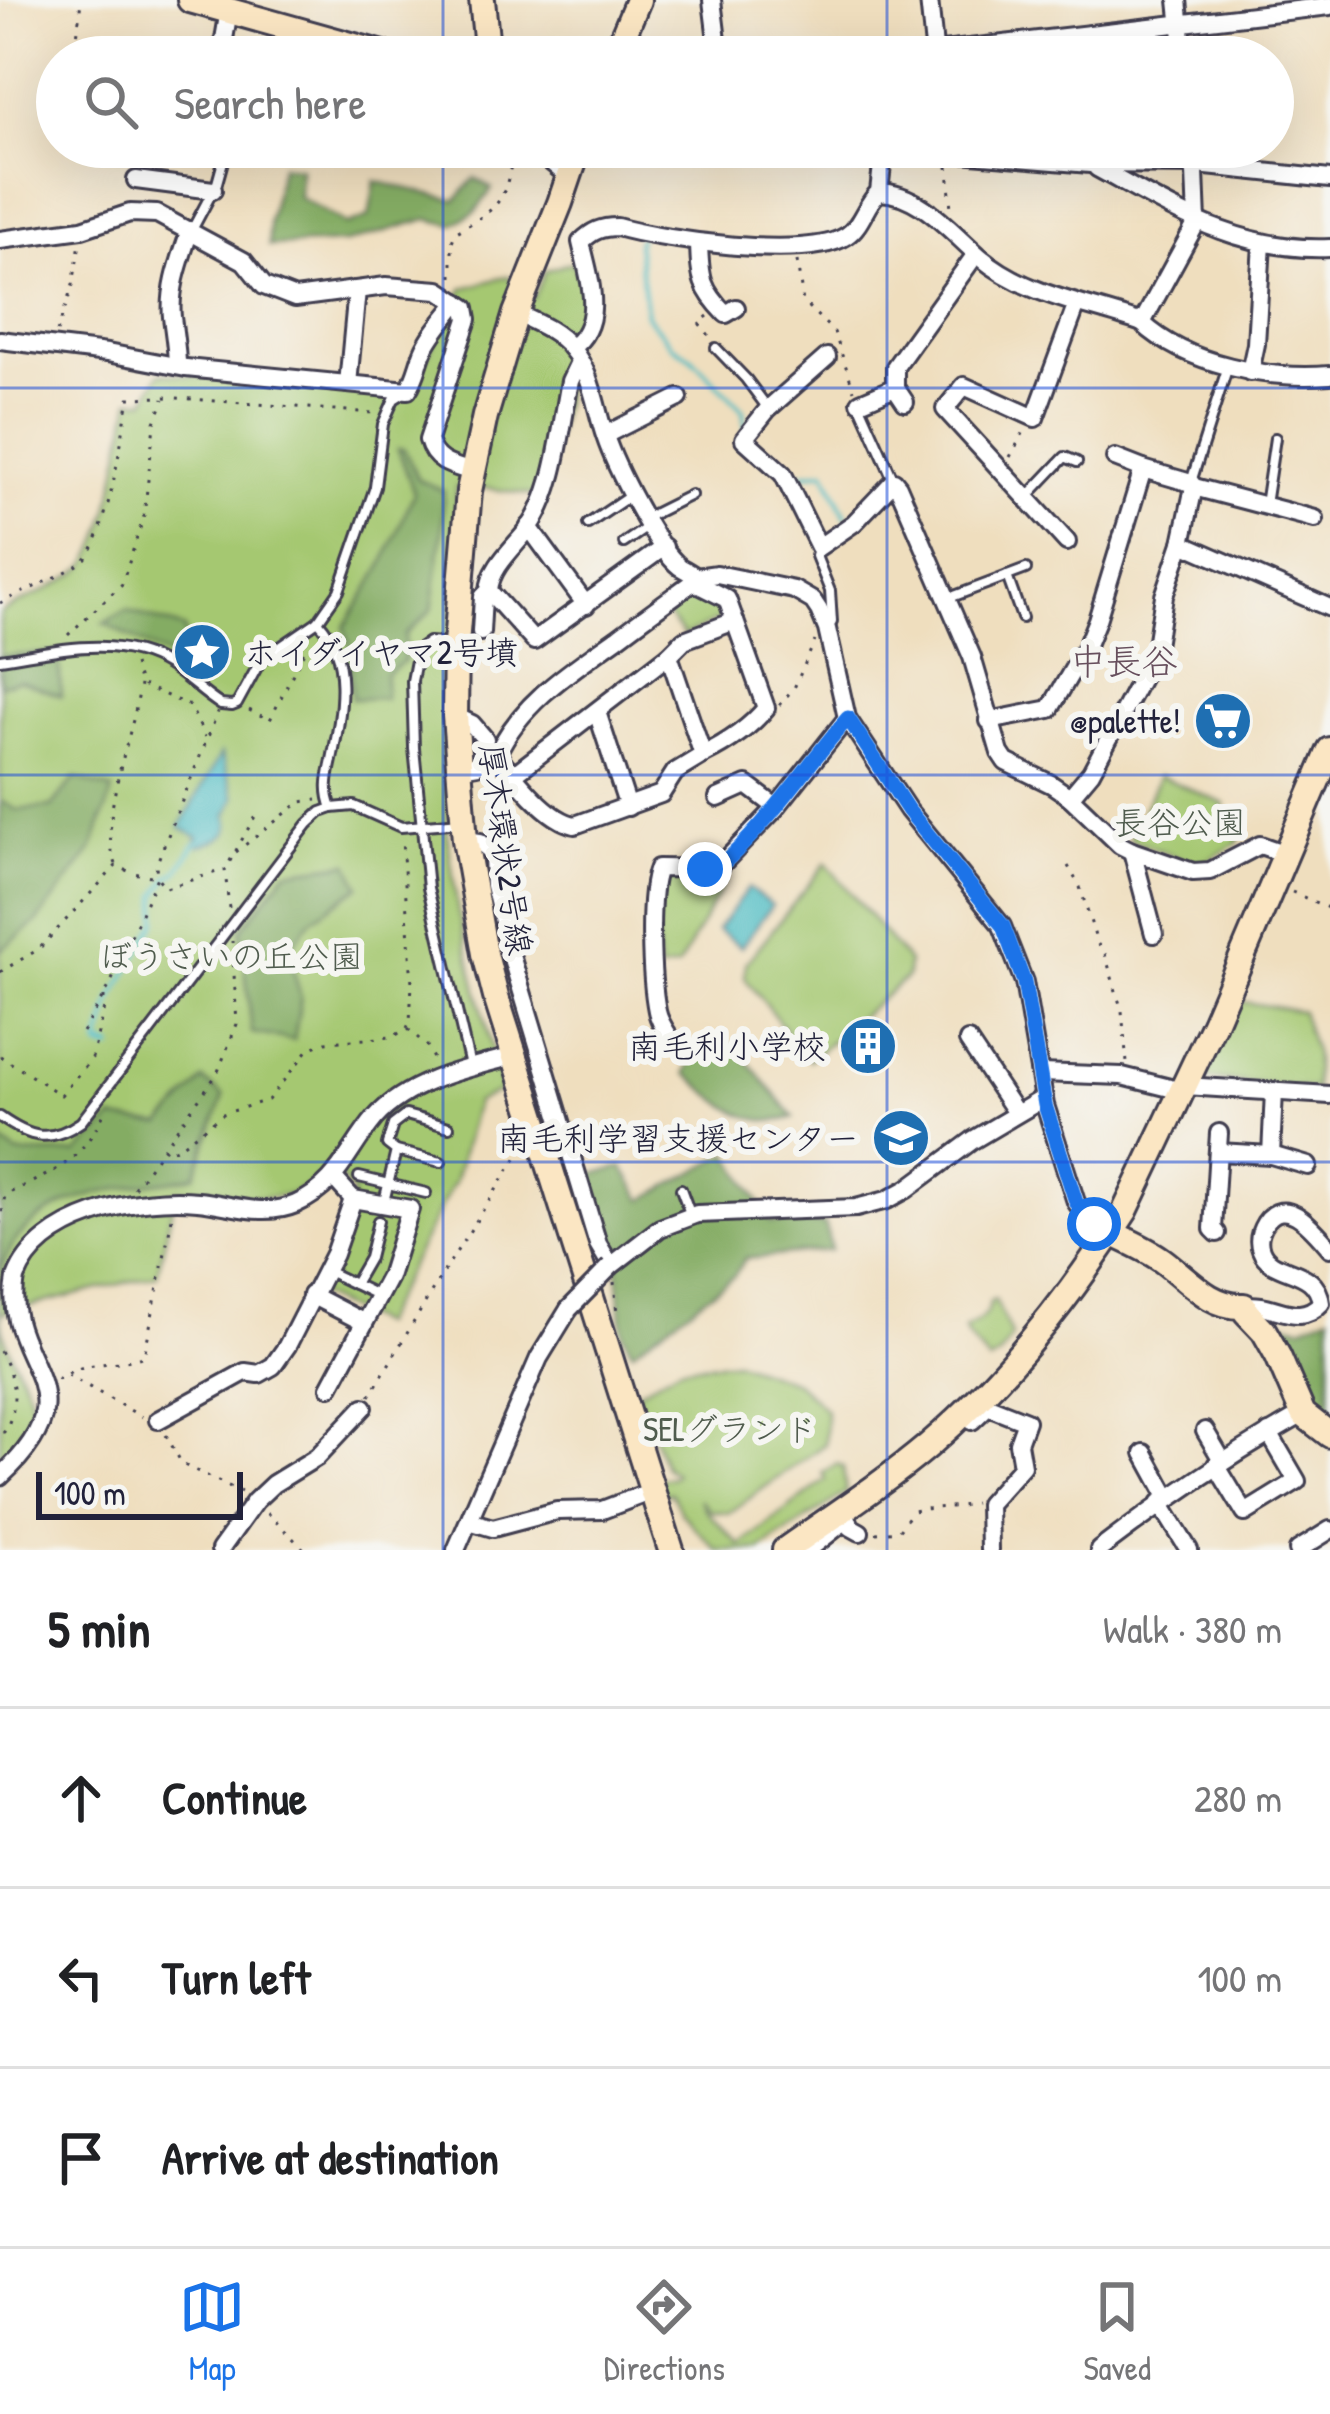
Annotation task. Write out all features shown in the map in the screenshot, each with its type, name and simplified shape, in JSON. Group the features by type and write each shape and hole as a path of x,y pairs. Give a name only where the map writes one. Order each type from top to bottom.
{"street":[{"path":"190,0 320,36"},
{"path":"482,0 486,36"},
{"path":"623,36 638,0"},
{"path":"712,0 716,36"},
{"path":"928,0 932,36"},
{"path":"1178,0 1181,36"},
{"path":"1085,36 1330,7"},
{"path":"224,36 229,10"},
{"path":"558,168 568,176"},
{"name":"厚木環状2号線","path":"571,168 516,313 473,472 455,716 464,831 485,954 671,1550"},
{"path":"879,192 882,168"},
{"path":"1097,168 1222,233 1283,247 1330,248"},
{"path":"1142,323 1197,222 1196,168"},
{"path":"1266,168 1330,179"},
{"path":"136,180 213,190"},
{"path":"482,632 483,597 490,578 544,503 575,355 590,326 592,303 581,242 603,227 699,243 781,248 842,239 872,198 879,192 891,192 952,229 1004,275 1041,293 1142,323 1162,338 1228,366 1250,372 1330,376"},
{"path":"0,240 82,230 130,213 157,214 244,261 264,286 287,297 386,286 440,290 466,308 468,319 428,440 431,452 444,463 473,472"},
{"path":"177,366 173,285 190,230"},
{"path":"699,243 701,282 709,297 728,308"},
{"path":"1250,372 1262,243"},
{"path":"860,402 900,395 896,367 976,254"},
{"path":"348,384 357,290"},
{"path":"0,340 177,366 408,390 424,351 455,299"},
{"path":"1063,533 945,409 964,386 1035,418 1077,304"},
{"path":"516,313 552,332 575,355 589,378 604,435 648,522 680,566 694,579 728,599 766,708 727,743 675,772 661,794 575,825 561,822 513,775 497,754 521,715 694,579 717,574 794,590 813,601 826,627 848,718 908,810 1003,926 1024,982 1044,1098 1076,1202 1090,1222 1158,1256 1210,1298 1232,1306 1258,1303 1295,1316 1311,1313 1321,1296 1315,1285 1262,1254 1260,1230 1280,1210 1294,1212 1330,1248"},
{"path":"827,357 768,409 744,439 783,474 819,547 854,523 894,481 972,657 1000,753 1006,762 1070,797 1120,845 1132,864 1151,925"},
{"path":"604,435 673,405"},
{"path":"1122,454 1142,469 1315,519"},
{"path":"989,721 1050,709 1062,675 1103,622 1110,547 1142,469"},
{"path":"1070,797 1091,772 1156,652 1192,485"},
{"path":"529,527 586,605"},
{"path":"1182,543 1330,608"},
{"path":"489,591 534,641 664,547"},
{"path":"513,775 684,640 735,620"},
{"path":"669,655 703,755"},
{"path":"597,712 628,806"},
{"path":"674,1044 657,1016 654,874 658,868 717,869 776,807 848,718"},
{"path":"808,1550 850,1520 967,1409 1021,1351 1111,1233 1185,1086 1286,854 1322,788 1330,750"},
{"path":"718,798 747,785 776,807"},
{"path":"464,831 494,853 494,885 513,962 598,1244 610,1266"},
{"path":"1132,864 1210,871 1260,845 1286,854"},
{"path":"968,1041 1016,1113"},
{"path":"0,1477 28,1448 39,1429 41,1412 39,1389 14,1332 11,1306 16,1277 34,1251 62,1226 141,1202 201,1201 278,1210 313,1195 334,1178 377,1116 406,1093 515,1056"},
{"path":"1041,1072 1122,1076 1174,1089 1330,1095"},
{"path":"1270,1155 1274,1091"},
{"path":"456,1550 553,1331 610,1266 660,1228 692,1216 719,1211 856,1208 887,1199 1044,1098"},
{"path":"1217,1233 1213,1229 1218,1143 1308,1166"},
{"path":"330,1387 389,1276 410,1209 381,1213 353,1199 334,1178"},
{"path":"158,1420 245,1372 259,1374 273,1366 325,1270 353,1199"},
{"path":"311,1295 363,1322"},
{"path":"1244,1306 1278,1356 1303,1414 1330,1435"},
{"path":"972,1421 988,1406 1026,1421 1018,1442 1022,1466 988,1504 989,1550"},
{"path":"220,1550 254,1502 317,1456 364,1407"},
{"path":"1099,1550 1219,1463 1303,1414"},
{"path":"1205,1432 1245,1513 1297,1481 1268,1433"},
{"path":"1144,1453 1190,1550"},
{"path":"469,1521 493,1528 556,1511 602,1510 652,1490"},
{"path":"785,1550 850,1520"},
{"path":"1298,1550 1330,1530"}],"lane":[{"path":"190,230 222,168"},
{"path":"716,348 768,409"},
{"path":"716,366 724,358"},
{"path":"1192,485 1228,366"},
{"path":"0,658 64,648 130,649 176,670 221,705 237,704 261,660 309,628 339,591 375,487 382,424 394,399 408,390"},
{"path":"860,402 894,481"},
{"path":"1264,505 1275,438"},
{"path":"1026,498 1068,452 1077,463"},
{"path":"588,524 633,494"},
{"path":"624,543 691,495"},
{"path":"819,547 816,556 830,591 832,622 826,627"},
{"path":"948,598 1027,569"},
{"path":"1007,576 1022,618"},
{"path":"318,620 331,634 341,682 326,781 330,803"},
{"path":"457,644 429,642 418,650 412,681 414,748 428,888 470,1068"},
{"path":"330,803 354,806 401,827 464,831"},
{"path":"0,1117 30,1135 49,1137 80,1122 308,824 330,803"},
{"path":"441,1162 396,1151 387,1144 392,1125 406,1115 448,1126"},
{"path":"354,1284 369,1258 396,1151"},
{"path":"359,1177 426,1193"},
{"path":"681,1190 692,1216"},
{"path":"325,1270 380,1296"}],"path":[{"path":"77,36 81,0"},
{"path":"455,299 455,233 494,210 510,168"},
{"path":"947,168 952,229"},
{"path":"50,346 73,285 82,230"},
{"path":"797,246 803,302 834,332 860,402"},
{"path":"716,348 699,323 728,308"},
{"path":"64,648 68,633 122,584 144,517 154,424 165,397"},
{"path":"0,603 82,563 92,549 129,398 387,414"},
{"path":"1001,473 1033,416"},
{"path":"766,708 776,707 794,688 819,632 826,627"},
{"path":"237,704 270,720 303,653 309,628"},
{"path":"130,649 140,684 111,826 116,866 157,877 166,888 225,870"},
{"path":"140,684 190,706 206,739"},
{"path":"82,1032 104,996 157,877 156,865 221,705"},
{"path":"235,853 300,802 330,803"},
{"path":"228,903 225,870 258,811"},
{"path":"401,827 412,983 407,1028"},
{"path":"0,972 39,949 116,866"},
{"path":"1068,866 1111,973 1128,1071"},
{"path":"1274,885 1330,907"},
{"path":"126,1200 217,1074 237,1024 232,923"},
{"path":"0,1056 61,1095 92,1058 104,996"},
{"path":"407,1028 427,1046 439,1072"},
{"path":"163,1148 168,1152 182,1145 223,1114 268,1100 309,1049 326,1042 393,1037 407,1028"},
{"path":"0,1224 5,1195 67,1165 85,1148 108,1107 110,1099 102,1092"},
{"path":"364,1407 519,1154 540,1139"},
{"path":"39,1389 97,1363 144,1356 176,1200"},
{"path":"0,1352 16,1396 12,1418 0,1432"},
{"path":"66,1374 137,1417 158,1420 182,1464 243,1493 305,1550"},
{"path":"850,1520 898,1531 913,1511 988,1504"}],"green space":[{"path":"281,168 300,168 299,197 347,225 369,217 375,181 456,200 475,178 492,189 476,211 453,225 427,219 346,243 269,246 269,220"},
{"name":"ぼうさいの丘公園","path":"572,262 581,274 584,318 562,356 562,404 538,496 456,487 447,832 458,912 502,1090 476,1102 455,1180 379,1325 317,1295 353,1193 330,1166 296,1192 277,1197 176,1190 157,1275 1,1313 4,1335 31,1403 22,1439 3,1460 0,1458 0,613 74,574 92,557 107,515 131,400 146,400 160,373 406,394 464,288 508,276 534,297 545,271"},
{"path":"398,449 404,449 418,479 444,491 432,610 405,635 404,661 385,675 385,698 352,699 344,628 383,565 414,493"},
{"path":"693,590 723,603 727,616 684,636 663,611"},
{"path":"127,610 184,629 193,670 104,623"},
{"path":"59,653 61,696 19,680 0,685 0,656"},
{"name":"長谷公園","path":"1159,776 1225,804 1216,827 1240,837 1238,843 1194,864 1131,840"},
{"path":"75,778 113,790 92,850 37,922 0,951 0,801 17,810 52,807"},
{"path":"349,863 360,886 311,920 288,951 301,997 294,1040 252,1033 241,930 287,871"},
{"path":"826,863 908,962 907,977 809,1060 745,978 746,963"},
{"path":"662,872 722,874 726,879 678,967 659,970 655,927"},
{"path":"1237,1001 1301,1011 1315,1055 1315,1089 1199,1078"},
{"path":"733,1044 794,1117 778,1121 749,1117 722,1103 686,1073 698,1049"},
{"path":"203,1080 224,1096 195,1175 103,1192 51,1211 22,1233 0,1274 0,1141 18,1154 77,1153 113,1119 162,1125"},
{"path":"729,1153 771,1222 825,1224 831,1250 745,1259 734,1276 632,1351 623,1333 618,1271 584,1176 623,1167 643,1200"},
{"path":"995,1300 1012,1337 989,1362 964,1329 981,1319"},
{"path":"1260,1310 1302,1326 1330,1314 1330,1424 1318,1418"},
{"name":"SELグランド","path":"735,1361 796,1382 826,1410 825,1444 729,1513 711,1511 699,1499 740,1545 826,1480 823,1473 837,1464 843,1467 846,1493 760,1550 717,1550 681,1513 672,1493 662,1494 658,1478 675,1473 665,1467 636,1393 679,1367"}],"water":[{"path":"221,754 235,798 227,816 229,829 200,846 195,843 198,837 180,827"},
{"path":"748,888 772,905 741,947 717,930"}],"waterway":[{"path":"639,238 647,316 743,410 746,430"},
{"path":"786,466 796,475 825,471 846,517"},
{"path":"99,1047 112,1049 99,1044 112,999 157,921 157,895 196,843"}],"place":[{"name":"ホイダイヤマ2号墳","path":"202,652"},
{"name":"@palette!","path":"1223,721"},
{"name":"南毛利小学校","path":"868,1046"},
{"name":"南毛利学習支援センター","path":"901,1138"}],"district":[{"name":"中長谷","path":"1124,660"}],"route":[{"path":"705,869 717,869 732,857 848,718 908,810 1003,926 1024,982 1045,1105 1076,1202 1094,1224"}]}
